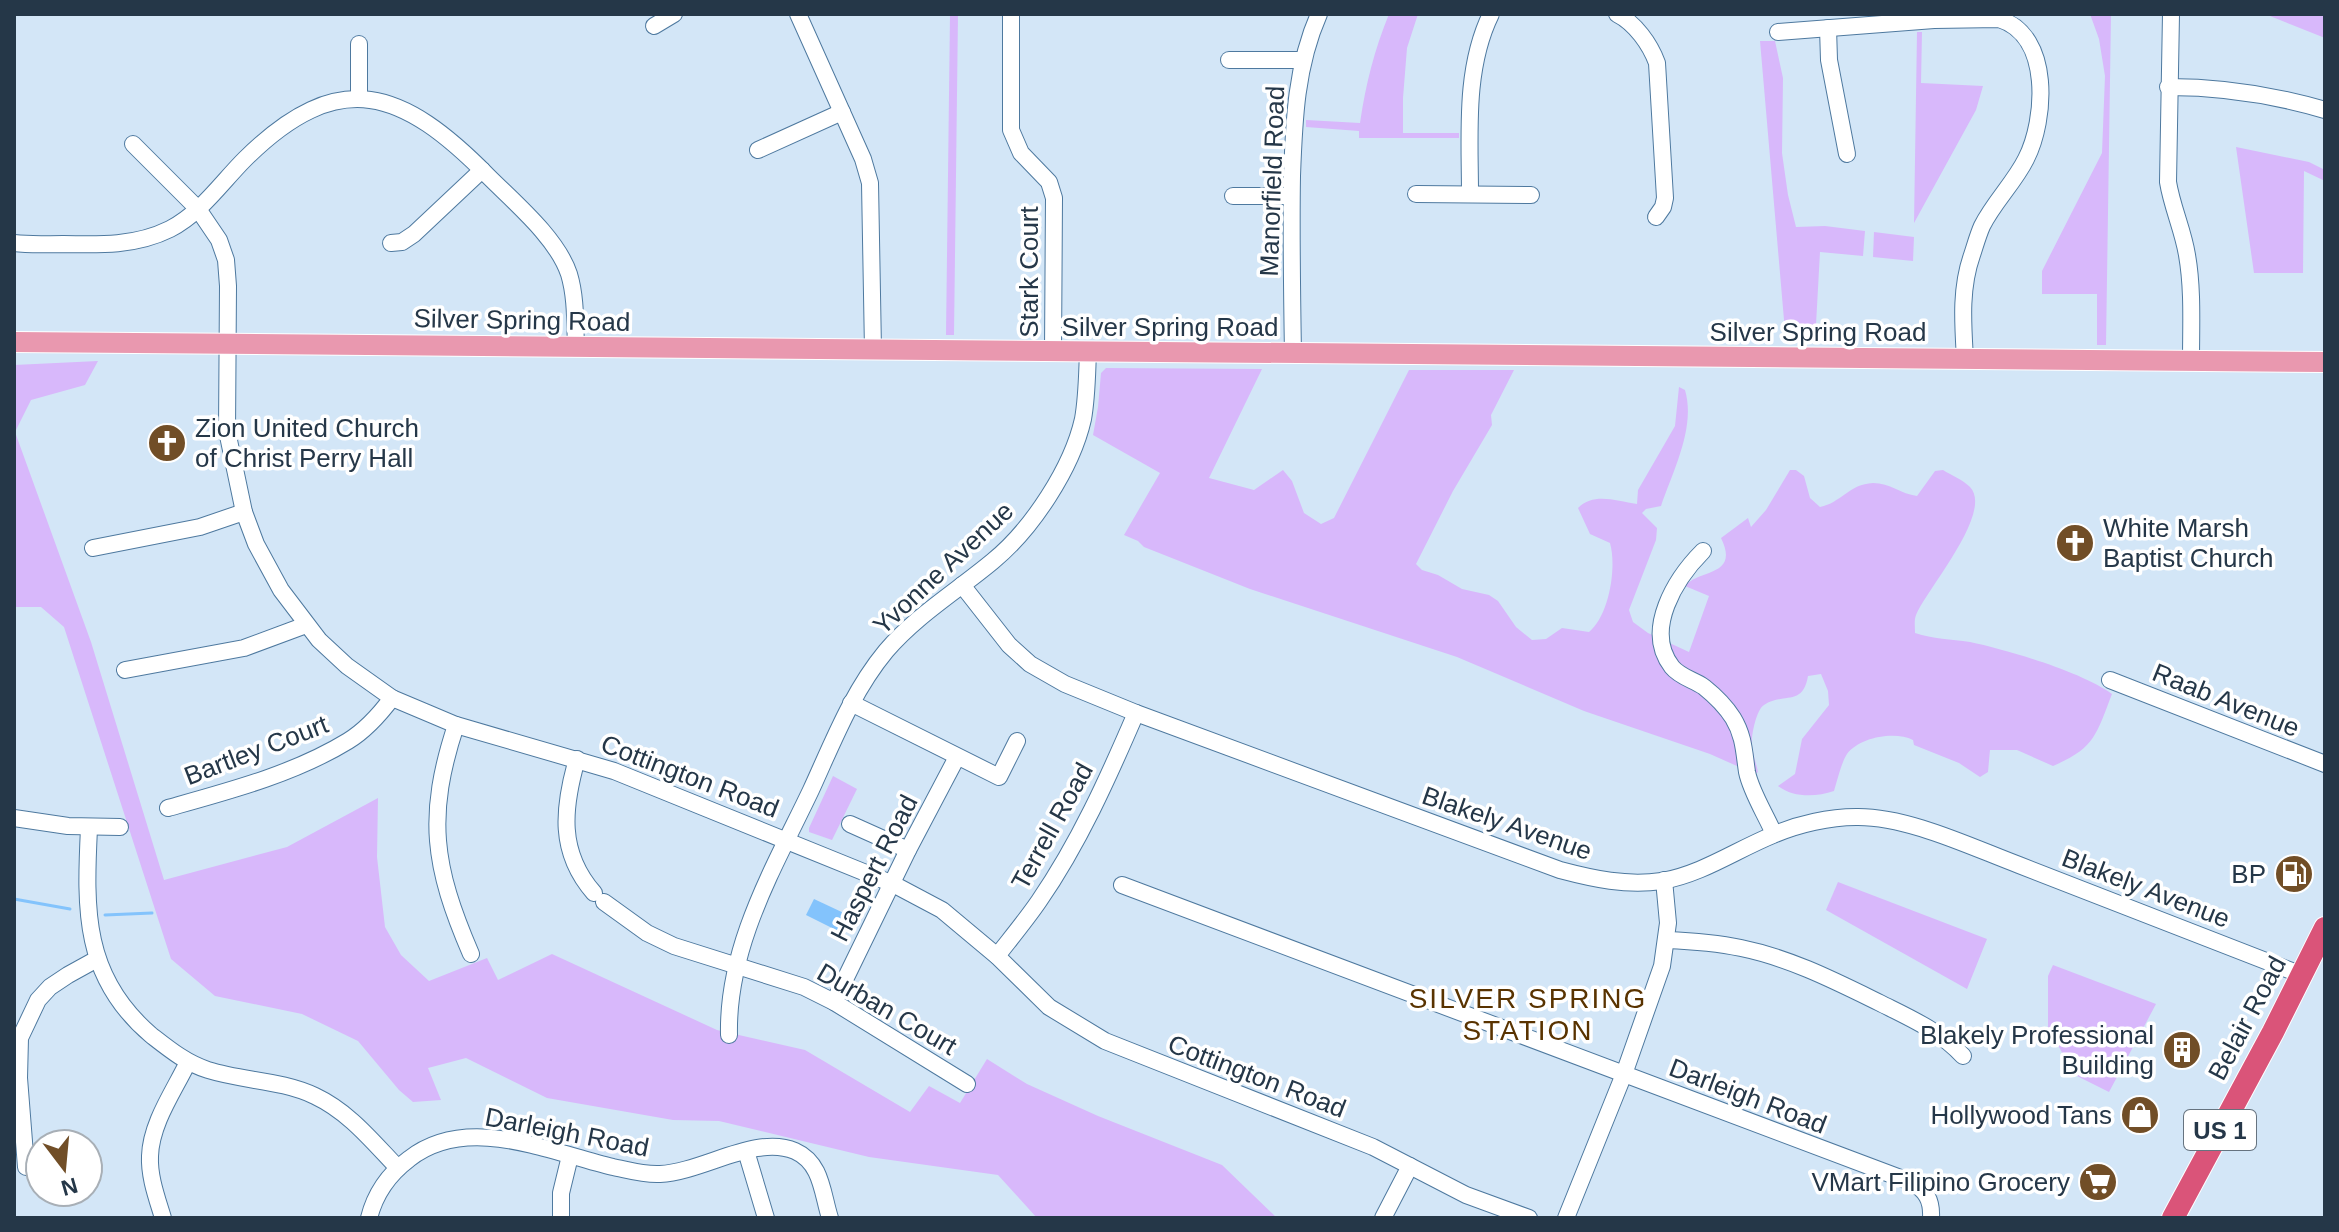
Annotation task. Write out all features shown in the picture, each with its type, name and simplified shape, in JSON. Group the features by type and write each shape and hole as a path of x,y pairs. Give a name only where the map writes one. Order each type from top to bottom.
{"highway":[{"name":"Belair Road","path":"2173,1218 2325,928"}],"main road":[{"name":"Silver Spring Road","path":"14,342 2325,362"}],"street":[{"path":"654,26 674,14"},
{"path":"798,14 863,159 870,183 873,350"},
{"name":"Stark Court","path":"1011,14 1011,130 1021,153 1049,182 1054,198 1053,352"},
{"name":"Manorfield Road","path":"1293,354 1291,196 1296,109 1303,60 1319,14"},
{"path":"1470,194 1472,89 1478,44 1491,14"},
{"path":"1617,14 1637,30 1657,63 1665,198 1656,217"},
{"path":"2171,14 2168,182 2188,262 2191,361"},
{"path":"1778,32 1934,20 1999,19 2023,32 2034,49 2039,77 2038,123 2027,157 1982,227 1970,260 1963,303 1965,359"},
{"path":"1828,28 1829,60 1847,154"},
{"path":"359,44 359,99"},
{"path":"1229,60 1303,60"},
{"path":"2168,87 2234,91 2325,110"},
{"path":"14,243 78,245 130,242 155,236 198,209 244,160 288,122 317,107 342,100 380,101 410,112 443,133 530,219 564,264 569,276 574,298 576,347"},
{"path":"758,150 842,112"},
{"name":"Cottington Road","path":"133,144 198,209 219,240 226,260 228,286 227,431 244,512 265,564 281,590 306,625 347,666 392,698 456,725 577,759 650,784 893,884 942,910 997,956 1049,1007 1105,1041 1305,1118 1373,1147 1466,1195 1529,1218"},
{"path":"391,243 402,242 414,234 482,170"},
{"path":"1416,194 1531,195"},
{"path":"1233,196 1291,196"},
{"name":"Yvonne Avenue","path":"729,1035 731,990 736,965 755,908 851,703 886,651 932,606 995,560 1040,509 1075,443 1083,419 1088,352"},
{"path":"93,548 200,527 244,512"},
{"path":"1703,551 1683,575 1666,608 1661,637 1665,654 1673,668 1702,686 1732,715 1742,733 1748,774 1774,834"},
{"name":"Blakely Avenue","path":"962,585 1009,645 1030,664 1065,684 1560,870 1612,882 1664,880 1706,868 1774,834 1821,821 1852,817 1882,818 2049,876 2302,975"},
{"path":"125,670 244,648 306,625"},
{"name":"Raab Avenue","path":"2110,680 2325,764"},
{"name":"Bartley Court","path":"168,808 268,777 321,754 349,740 367,726 392,698"},
{"path":"851,703 999,777 1017,741"},
{"name":"Terrell Road","path":"997,956 1039,902 1083,828 1106,784 1136,713"},
{"path":"456,725 441,782 436,822 445,887 471,954"},
{"name":"Haspert Road","path":"834,1002 957,757"},
{"name":"Durban Court","path":"577,759 565,808 567,834 578,870 599,898 620,916 674,946 804,987 834,1002 967,1084"},
{"path":"14,818 89,828 120,827"},
{"path":"850,824 908,850"},
{"path":"89,828 88,911 97,959 110,985 134,1018 188,1062 224,1074 281,1084 316,1097 354,1121 398,1168 379,1192 369,1218"},
{"path":"1566,1218 1655,990 1667,940 1664,880"},
{"name":"Darleigh Road","path":"1122,885 1911,1182 1921,1187 1928,1196 1931,1218"},
{"path":"1667,940 1744,948 1797,965 1930,1028 1963,1056"},
{"path":"24,1142 19,1078 20,1038 38,1000 50,987 97,959"},
{"path":"163,1218 150,1169 151,1147 159,1119 188,1062"},
{"name":"Darleigh Road","path":"398,1168 426,1148 451,1139 469,1137 506,1140 629,1171 657,1174 693,1168 772,1145 805,1156 818,1173 830,1218"},
{"path":"746,1151 766,1218"},
{"path":"561,1218 561,1193 570,1156"},
{"path":"1383,1218 1410,1166"}],"shaded area":[{"path":"950,14 958,14 954,335 946,335"},
{"path":"1389,14 1418,14 1407,48 1403,133 1459,133 1459,138 1359,138 1359,131 1306,127 1306,120 1360,123 1371,67"},
{"path":"2090,14 2111,14 2106,345 2097,345 2097,294 2042,294 2042,271 2102,153 2105,76 2099,39"},
{"path":"2265,14 2325,14 2325,38"},
{"path":"1917,32 1922,32 1921,83 1983,86 1976,110 1914,223"},
{"path":"1760,41 1775,41 1783,78 1782,153 1796,227 1825,226 1865,231 1863,256 1820,252 1815,343 1786,343"},
{"path":"2236,147 2309,162 2325,170 2325,181 2304,171 2303,273 2254,273"},
{"path":"1874,232 1914,237 1913,261 1873,257"},
{"path":"98,361 85,385 31,400 15,432 91,642 164,880 287,847 378,798 377,857 385,927 401,955 429,981 487,958 498,980 552,954 717,1030 805,1050 910,1112 929,1086 960,1103 987,1059 1027,1084 1222,1165 1277,1218 1037,1218 998,1175 869,1157 719,1121 673,1120 547,1098 466,1058 428,1068 441,1100 413,1102 358,1041 302,1014 215,996 171,959 64,627 41,607 14,607 14,365"},
{"path":"1106,368 1262,369 1209,478 1254,490 1283,470 1292,481 1304,513 1321,524 1334,518 1409,370 1514,370 1491,415 1492,425 1453,491 1416,564 1422,570 1462,589 1489,595 1498,601 1516,627 1532,640 1546,639 1562,628 1589,632 1602,615 1612,578 1610,543 1590,534 1578,508 1598,499 1637,504 1638,490 1675,426 1679,387 1685,390 1688,404 1685,434 1661,506 1642,513 1657,528 1656,540 1629,610 1633,622 1648,633 1689,652 1709,596 1685,586 1722,566 1725,551 1721,538 1748,518 1751,527 1766,510 1790,470 1804,476 1810,498 1820,507 1858,487 1873,483 1917,496 1935,471 1943,470 1970,487 1975,499 1973,514 1956,551 1916,615 1915,633 1970,642 2024,656 2064,670 2112,694 2092,739 2078,753 2053,766 2017,750 1990,750 1988,772 1980,777 1959,763 1914,745 1913,740 1906,737 1878,737 1860,743 1847,754 1834,791 1813,795 1791,793 1778,786 1795,774 1802,739 1829,705 1828,691 1821,674 1808,676 1802,692 1797,695 1771,701 1761,707 1752,736 1758,772 1755,774 1710,754 1584,711 1457,657 1250,589 1144,547 1124,535 1160,473 1093,435 1101,373"},
{"path":"833,776 857,789 832,840 809,832 809,828"},
{"path":"1838,882 1987,939 1967,989 1826,910"},
{"path":"2053,965 2156,1004 2109,1092 2075,1075 2048,1028 2048,976"}],"water":[{"path":"814,899 846,914 838,931 806,915"}],"waterway":[{"path":"14,899 70,909"},
{"path":"105,915 152,913"}],"place":[{"name":"Zion United Church of Christ Perry Hall","path":"167,443"},
{"name":"White Marsh Baptist Church","path":"2075,543"},
{"name":"BP","path":"2294,874"},
{"name":"Blakely Professional Building","path":"2182,1050"},
{"name":"Hollywood Tans","path":"2140,1115"},
{"name":"VMart Filipino Grocery","path":"2098,1182"}],"district":[{"name":"SILVER SPRING STATION","path":"1528,1014"}]}
